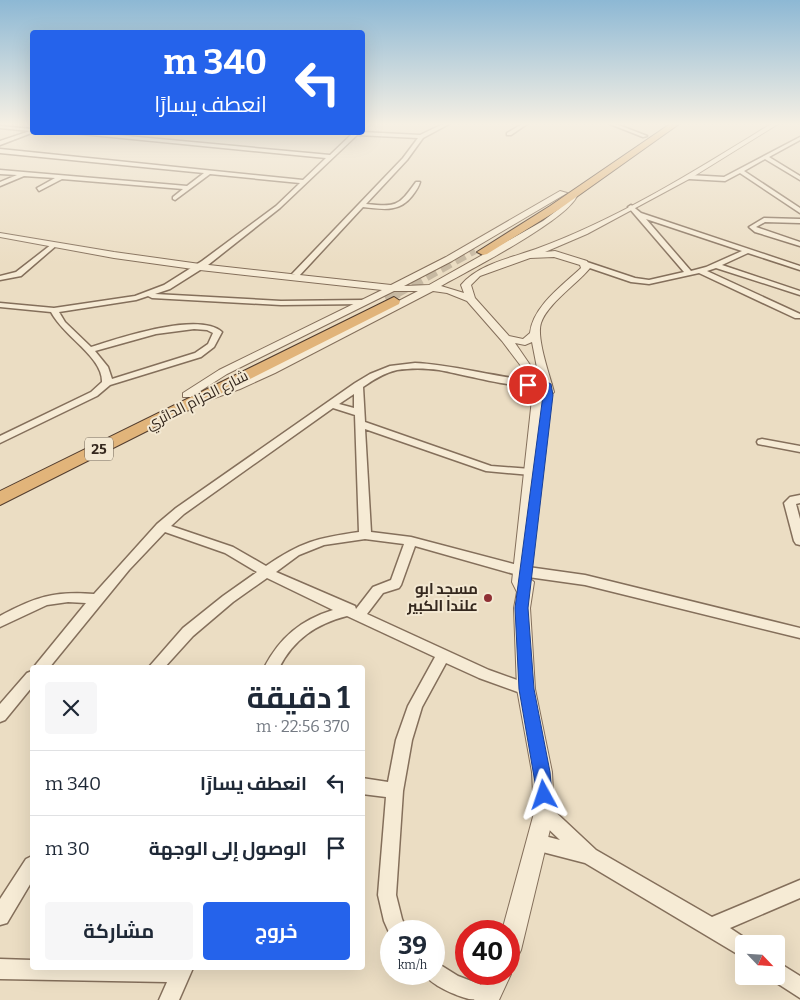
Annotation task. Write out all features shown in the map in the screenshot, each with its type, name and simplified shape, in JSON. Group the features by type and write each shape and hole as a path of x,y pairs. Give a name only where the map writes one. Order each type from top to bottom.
{"highway":[{"path":"479,253 596,171"},
{"path":"479,253 575,194 608,171"},
{"name":"شارع الحزام الدائري","path":"0,499 391,297"},
{"name":"شارع الحزام الدائري","path":"0,485 193,398"}],"street":[{"path":"195,171 304,182"},
{"path":"0,305 54,310 146,295 168,287 203,265 278,207 316,171"},
{"path":"296,274 394,171"},
{"path":"470,299 466,285 471,278 561,243 699,171"},
{"path":"788,171 800,178"},
{"path":"0,172 186,188"},
{"path":"175,198 208,172"},
{"path":"689,177 720,180 742,172 800,210"},
{"path":"0,184 25,174"},
{"path":"39,189 62,177"},
{"path":"362,206 398,207 406,201 418,183"},
{"path":"631,207 689,273"},
{"path":"639,214 800,268"},
{"path":"800,221 764,220 752,227 757,231 800,244"},
{"path":"0,233 203,265 296,274 391,297 429,290 479,253"},
{"path":"0,233 54,244 203,265 309,277 372,282 409,279"},
{"path":"561,243 558,248 565,256 585,267 649,282 716,266 747,251"},
{"path":"0,278 18,274 54,244"},
{"path":"449,259 479,253"},
{"path":"391,297 409,279 449,259 479,253 505,260 515,260"},
{"path":"530,255 565,256"},
{"path":"716,266 800,294"},
{"path":"524,578 548,402 542,385 535,334 538,317 585,267"},
{"path":"700,271 798,316"},
{"path":"332,282 354,289 360,294 362,303"},
{"path":"146,295 297,304 362,303 429,290 450,290 470,299 506,339 542,385"},
{"path":"193,398 223,372 362,303"},
{"path":"54,310 62,324 89,350 107,372 107,384"},
{"path":"0,440 94,394 107,384 198,355 211,345 218,332 206,327 164,329 89,350"},
{"path":"506,339 525,342 535,334"},
{"path":"43,665 161,527 202,494 329,404 384,370 406,365 429,366 523,384 542,385"},
{"path":"358,385 365,535"},
{"path":"517,920 544,813 542,772 526,689 523,649 524,578 531,472 542,385"},
{"path":"329,404 490,469 531,472"},
{"path":"762,442 800,449"},
{"path":"800,499 790,503 800,541"},
{"path":"161,527 226,548 256,564 265,572 499,680 526,689"},
{"path":"158,665 188,632 265,572 295,552 322,541 365,535 411,540 524,578 585,580 800,634"},
{"path":"273,665 285,645 300,630 315,620 354,612 378,590 396,582 411,540"},
{"path":"0,622 48,598 66,596 99,599"},
{"path":"393,920 387,896 395,791 404,740 415,706 444,654"},
{"path":"0,715 30,679"},
{"path":"365,786 395,791"},
{"path":"544,813 590,856 735,943"},
{"path":"537,843 590,856"},
{"path":"0,916 30,868"},
{"path":"711,927 800,888"},
{"path":"0,969 30,969"},
{"path":"169,1000 182,970"},
{"path":"445,978 488,999 494,985"},
{"path":"785,978 800,988"}],"tunnel":[{"path":"397,292 474,249"},
{"path":"385,298 399,290"}],"place":[{"name":"مسجد ابو علندا الكبير","path":"488,598"}],"route":[{"path":"528,385 547,384 548,395 537,473 528,572 523,590 522,608 526,689 542,772 544,795"}]}
